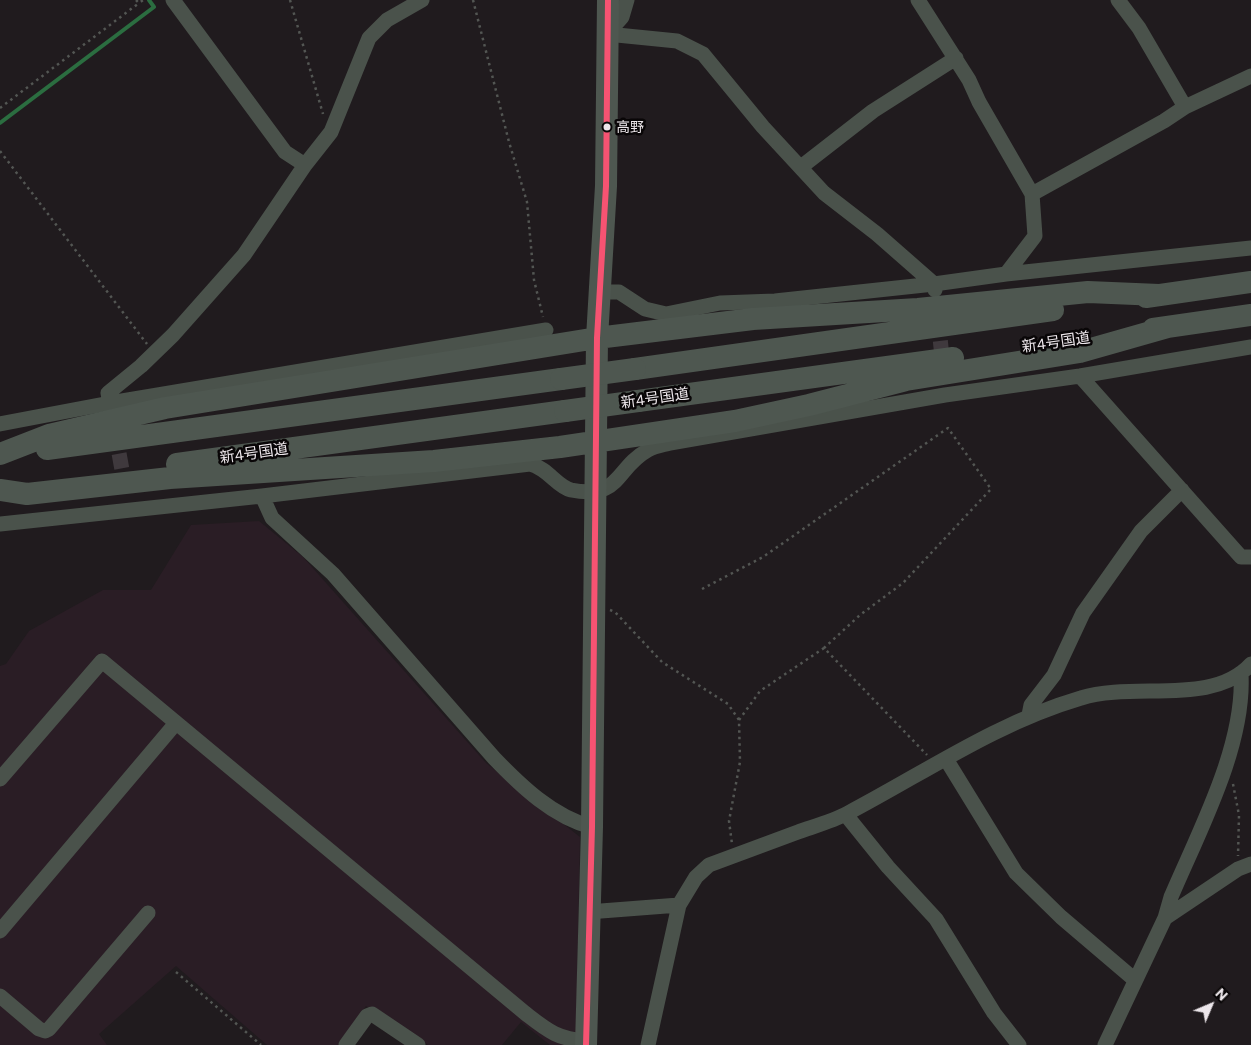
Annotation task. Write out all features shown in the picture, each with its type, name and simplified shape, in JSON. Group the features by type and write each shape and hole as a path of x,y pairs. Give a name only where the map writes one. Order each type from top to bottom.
{"highway":[{"path":"586,1043 588,912 592,827 597,338 606,186 608,0"},
{"name":"新4号国道","path":"0,455 635,369 1251,282"},
{"path":"0,455 49,435 165,408 597,338 753,319 918,308 1088,292 1160,295"},
{"name":"新4号国道","path":"0,490 1251,315"},
{"path":"0,490 27,494 170,478 434,461 560,448 595,441 735,421 809,406 906,380 1080,352 1168,327"}],"street":[{"path":"173,0 285,152 305,165"},
{"path":"110,406 108,393 154,354 203,303 244,255 305,165 331,132 368,38 387,20 422,0"},
{"path":"607,34 622,17 627,0"},
{"path":"918,0 956,58 1032,194 1035,236 1006,274"},
{"path":"1118,0 1139,28 1185,107"},
{"path":"607,34 677,41 703,54 763,126 824,193 878,234 935,290"},
{"path":"801,167 873,111 956,58"},
{"path":"1032,194 1164,121 1185,107 1251,76"},
{"path":"600,292 619,292 645,309 666,314 720,303 935,290 1006,274 1251,248"},
{"path":"0,424 546,330"},
{"path":"0,524 262,496 530,464 545,470 563,487 594,492 610,487 641,455 656,446 944,390 1080,376 1251,347"},
{"path":"1080,376 1241,557 1251,557"},
{"path":"1029,715 1031,705 1054,675 1083,613 1141,531 1182,490"},
{"path":"126,492 129,510"},
{"path":"262,496 272,518 333,574 519,784 577,823 592,827"},
{"path":"0,779 102,661 525,1013 553,1034 569,1040 586,1043"},
{"path":"648,1045 679,904 696,877 710,865 846,814 1029,715 1084,696 1123,690 1210,688 1246,669"},
{"path":"1105,1045 1165,918 1171,897 1229,758 1246,669"},
{"path":"0,931 176,723"},
{"path":"941,762 1016,873 1061,917 1136,980"},
{"path":"846,814 888,868 936,919 994,1013 1019,1045"},
{"path":"1165,918 1245,866"},
{"path":"588,912 679,904"},
{"path":"0,996 45,1032 148,913"},
{"path":"346,1045 367,1016 372,1014 418,1045"}],"path":[{"path":"0,108 143,0"},
{"path":"290,0 320,108 331,132"},
{"path":"473,0 509,142 528,202 534,280 546,330"},
{"path":"0,151 154,354"},
{"path":"702,590 763,557 948,428 991,489 903,584 860,615 824,648 760,691 739,720"},
{"path":"594,604 615,612 662,662 728,704 739,720 740,762 729,821 733,847 731,857"},
{"path":"824,648 941,762"},
{"path":"1229,758 1239,815 1245,866"},
{"path":"176,972 261,1045"}],"shaded area":[{"path":"259,521 303,557 486,763 580,837 576,1045 550,1045 521,1022 502,1045 428,1045 366,1006 338,1045 267,1045 176,966 99,1034 107,1045 0,1045 0,666 6,664 29,631 103,590 151,590 191,525"}],"waterway":[{"path":"0,123 154,7 149,0"}],"tunnel":[{"path":"938,318 943,367"},
{"path":"115,431 126,492"}],"transit line":[{"path":"586,1045 592,827 597,338 606,186 608,0"}],"place":[{"name":"高野","path":"607,127"}]}
